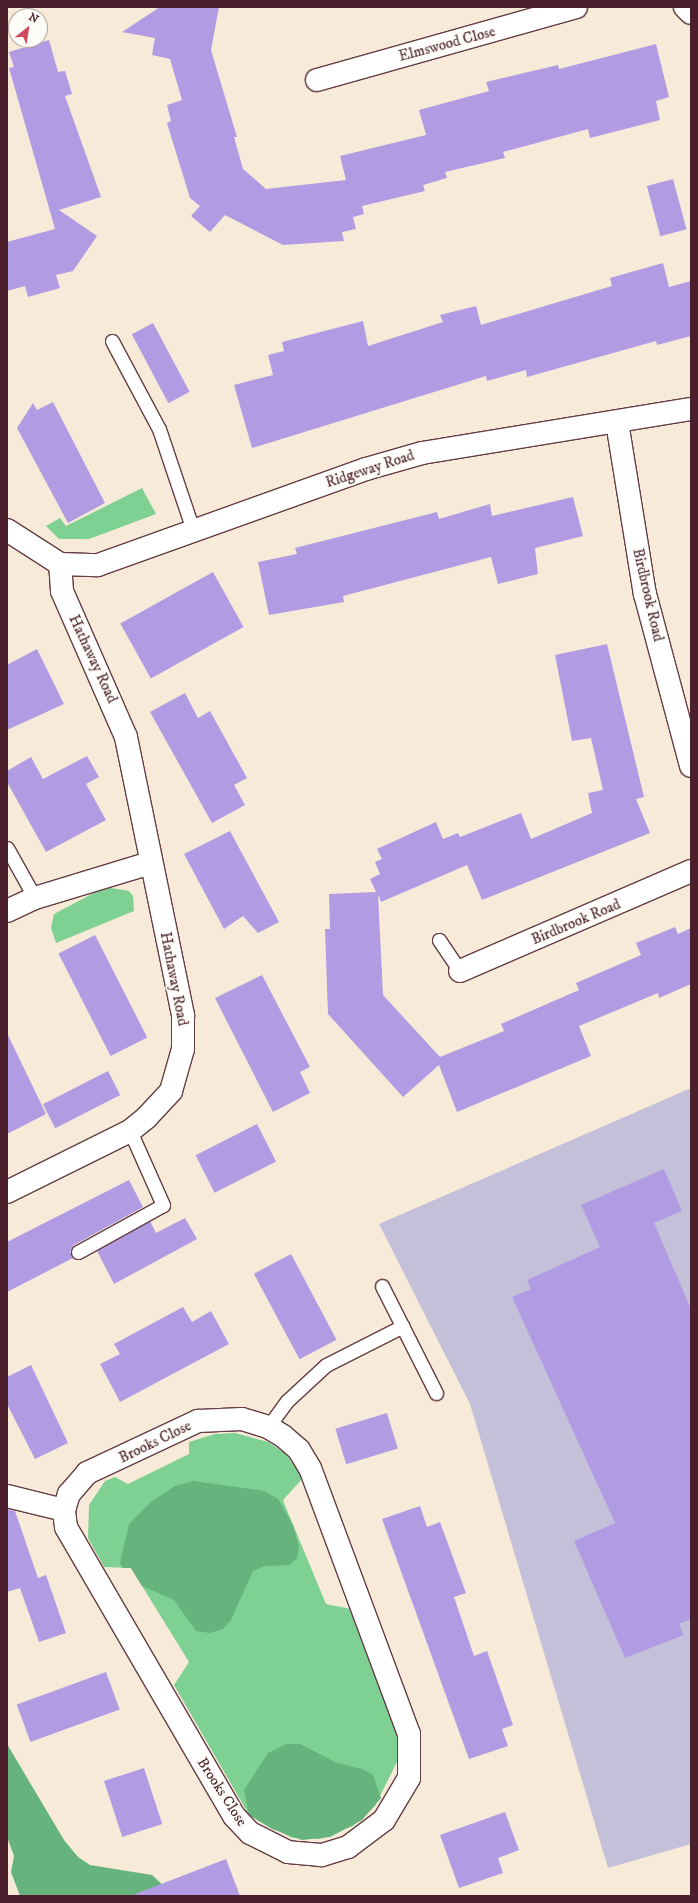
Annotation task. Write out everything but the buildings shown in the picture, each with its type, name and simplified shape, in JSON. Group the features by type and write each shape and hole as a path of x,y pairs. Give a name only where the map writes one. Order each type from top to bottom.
{"street":[{"name":"Elmswood Close","path":"317,80 576,7"},
{"path":"685,7 691,13"},
{"name":"Ridgeway Road","path":"60,564 98,565 193,530 422,453 691,409"},
{"name":"Birdbrook Road","path":"617,422 645,594 691,766"},
{"path":"7,530 60,564"},
{"name":"Hathaway Road","path":"7,1192 130,1131 164,1103 175,1079 183,1049 183,1015 150,863 126,737 62,591 60,564"},
{"path":"7,911 35,898 150,863"},
{"name":"Birdbrook Road","path":"460,971 691,871"},
{"name":"Brooks Close","path":"234,1419 268,1427 299,1450 310,1468 409,1734 412,1763 401,1795 384,1820 348,1848 321,1855 288,1852 263,1841 240,1823 66,1527 64,1510 69,1494 87,1474 198,1421 234,1419"},
{"path":"7,1496 64,1510"}],"lane":[{"path":"112,341 159,429 193,530"},
{"path":"7,848 35,898"},
{"path":"438,940 460,971"},
{"path":"78,1252 162,1205 130,1131"},
{"path":"382,1286 436,1393"},
{"path":"268,1427 287,1401 326,1365 403,1326"}],"shaded area":[{"path":"691,1088 691,1844 608,1868 470,1404 379,1224"}],"green space":[{"path":"142,488 156,514 89,539 59,539 46,526 60,518 66,526"},
{"path":"105,887 129,891 133,896 134,911 56,943 51,928 54,914"},
{"path":"235,1433 268,1442 286,1454 303,1478 283,1500 284,1503 326,1604 351,1609 398,1734 397,1762 375,1806 353,1826 320,1839 292,1838 249,1815 174,1685 189,1662 131,1568 104,1567 88,1538 89,1505 105,1481 115,1477 128,1484 189,1454 189,1442 215,1434"},
{"path":"193,1481 264,1491 278,1499 293,1525 299,1547 297,1558 290,1565 265,1566 253,1571 231,1620 223,1629 210,1633 196,1631 174,1600 142,1586 131,1568 123,1568 120,1563 129,1524 152,1501 175,1486"},
{"path":"7,1744 64,1840 78,1857 90,1865 152,1875 164,1886 166,1896 20,1896 11,1872 14,1856 7,1837"},
{"path":"286,1744 300,1744 337,1763 362,1769 373,1775 381,1798 362,1820 330,1837 302,1840 272,1829 249,1815 244,1790 268,1753"}]}
